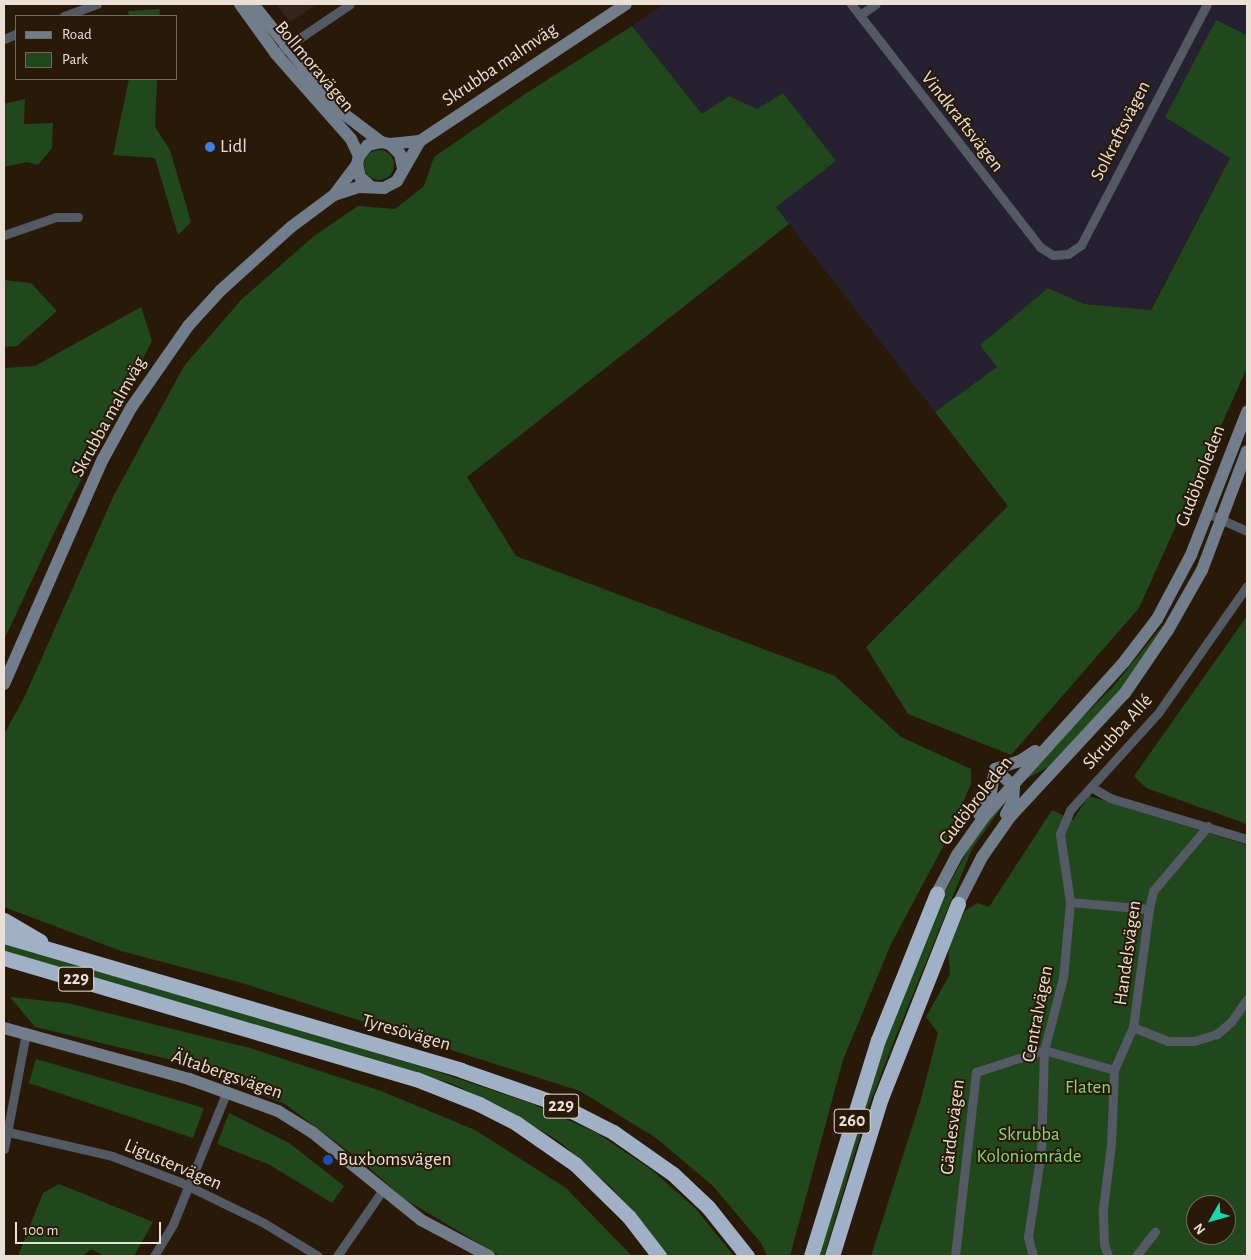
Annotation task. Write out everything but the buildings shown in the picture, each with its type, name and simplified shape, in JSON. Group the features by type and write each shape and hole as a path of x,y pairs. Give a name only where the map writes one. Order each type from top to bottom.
{"highway":[{"name":"Gudöbroleden","path":"811,1256 878,1040 937,894"},
{"name":"Gudöbroleden","path":"832,1256 881,1098 958,904"},
{"path":"4,920 63,954"},
{"name":"Tyresövägen","path":"4,936 461,1070 558,1104 613,1132 673,1174 708,1208 747,1256"},
{"name":"229","path":"4,958 407,1076 479,1104 516,1123 575,1164 629,1217 659,1256"}],"street":[{"path":"67,15 97,4"},
{"name":"Bollmoravägen","path":"240,4 281,51 351,139 358,160"},
{"name":"Bollmoravägen","path":"252,4 281,51 335,107 386,143"},
{"path":"281,51 350,4"},
{"name":"Skrubba malmväg","path":"402,168 420,140 626,4"},
{"name":"Vindkraftsvägen","path":"851,4 1040,247 1053,255"},
{"path":"860,15 876,4"},
{"name":"Solkraftsvägen","path":"1053,255 1068,254 1081,245 1207,4"},
{"name":"Skrubba malmväg","path":"386,143 420,140"},
{"path":"386,143 400,154 402,168 397,181 384,188 370,186 360,177 358,160 368,145 386,143"},
{"name":"Skrubba malmväg","path":"4,684 103,459 157,368 221,290 290,227 334,195 358,160"},
{"name":"Skrubba malmväg","path":"334,195 370,186"},
{"path":"4,235 56,217 78,217"},
{"name":"Gudöbroleden","path":"937,894 957,855 1012,783 1124,662 1157,619 1209,514 1247,412"},
{"name":"Gudöbroleden","path":"958,904 990,845 1028,797 1125,693 1168,630 1197,579 1223,518 1247,451"},
{"path":"1209,514 1223,518 1247,531"},
{"name":"Skrubba Allé","path":"1247,586 1158,713 1091,787 1110,798 1247,839"},
{"path":"995,768 1020,761 1055,736"},
{"path":"990,845 1013,801 1012,783 995,768"},
{"path":"957,855 991,792 995,768"},
{"name":"Centralvägen","path":"1033,1256 1028,1237 1041,1151 1044,1050 1063,978 1070,902 1060,834 1070,810 1091,787"},
{"name":"Handelsvägen","path":"1108,1256 1104,1244 1103,1208 1111,1144 1114,1070 1133,1028 1153,891 1208,826"},
{"path":"1070,902 1149,909"},
{"path":"1133,1028 1168,1041 1194,1042 1217,1034 1231,1022 1247,999"},
{"name":"Ältabergsvägen","path":"4,1028 227,1091 278,1111 305,1127 420,1220 488,1256"},
{"path":"4,1150 6,1131 26,1033"},
{"path":"1044,1050 1114,1070"},
{"name":"Gärdesvägen","path":"955,1256 976,1072 1044,1050"},
{"path":"154,1256 188,1187 227,1091"},
{"name":"Ligustervägen","path":"6,1131 112,1156 188,1187 264,1223 318,1256"},
{"path":"337,1256 382,1191"},
{"path":"1136,1256 1155,1232"}],"shaded area":[{"path":"276,4 317,4 290,22"},
{"path":"665,4 1247,4 1247,35 1216,20 1230,157 1150,310 1084,304 1048,288 997,367 935,412 776,207 783,93 757,109 729,96 702,114 632,26"}],"green space":[{"path":"160,9 159,15 129,15 128,11"},
{"path":"1216,20 1247,35 1247,368 1139,608 1011,755 908,714 866,647 1008,506 935,412 997,367 980,345 1048,288 1084,304 1151,310 1230,158 1165,117"},
{"path":"632,26 702,114 729,96 757,109 783,93 836,161 776,207 789,224 467,477 516,556 835,676 901,737 971,769 971,784 946,841 891,944 843,1060 790,1256 767,1256 761,1243 713,1186 656,1138 580,1091 242,983 121,951 4,907 4,734 24,698 114,495 184,366 241,300 314,236 358,206 395,209 424,186 434,157 525,94"},
{"path":"129,80 157,80 155,127 170,150 191,222 178,235 155,158 113,155"},
{"path":"25,99 24,124 53,123 52,148 38,165 27,162 4,167 4,104"},
{"path":"379,150 389,155 394,165 389,175 379,180 369,175 364,165 369,155"},
{"path":"4,280 31,283 57,311 17,346 4,347"},
{"path":"141,307 152,341 55,531 4,640 4,368 35,366"},
{"path":"1247,616 1247,824 1146,788 1134,776"},
{"path":"1163,625 1164,628 1124,686 1048,767 1021,782 1032,766 1112,688"},
{"name":"Flaten","path":"1089,796 1247,845 1247,1256 871,1256 921,1099 938,1033 926,1017 950,974 948,947 965,911 977,903 989,907 1052,810 1073,820"},
{"path":"1001,802 1003,805 972,849 896,1036 869,1106 824,1256 818,1256 833,1198 888,1034 939,903 970,846"},
{"path":"4,943 430,1069 533,1104 597,1133 652,1170 696,1209 734,1256 667,1256 645,1225 611,1187 560,1142 504,1108 453,1084 4,951"},
{"path":"10,997 67,1003 250,1048 381,1091 475,1130 566,1188 632,1256 500,1256 403,1198 364,1163 285,1104 180,1062 35,1027"},
{"path":"36,1059 204,1108 193,1138 29,1083"},
{"path":"229,1113 289,1143 344,1186 332,1203 270,1165 217,1144"},
{"path":"59,1184 153,1222 134,1256 104,1256 91,1249 83,1256 18,1256 43,1193"}],"place":[{"name":"Lidl","path":"210,147"},
{"name":"Buxbomsvägen","path":"328,1160"}],"park label":[{"name":"Skrubba Koloniområde","path":"1029,1146"}]}
